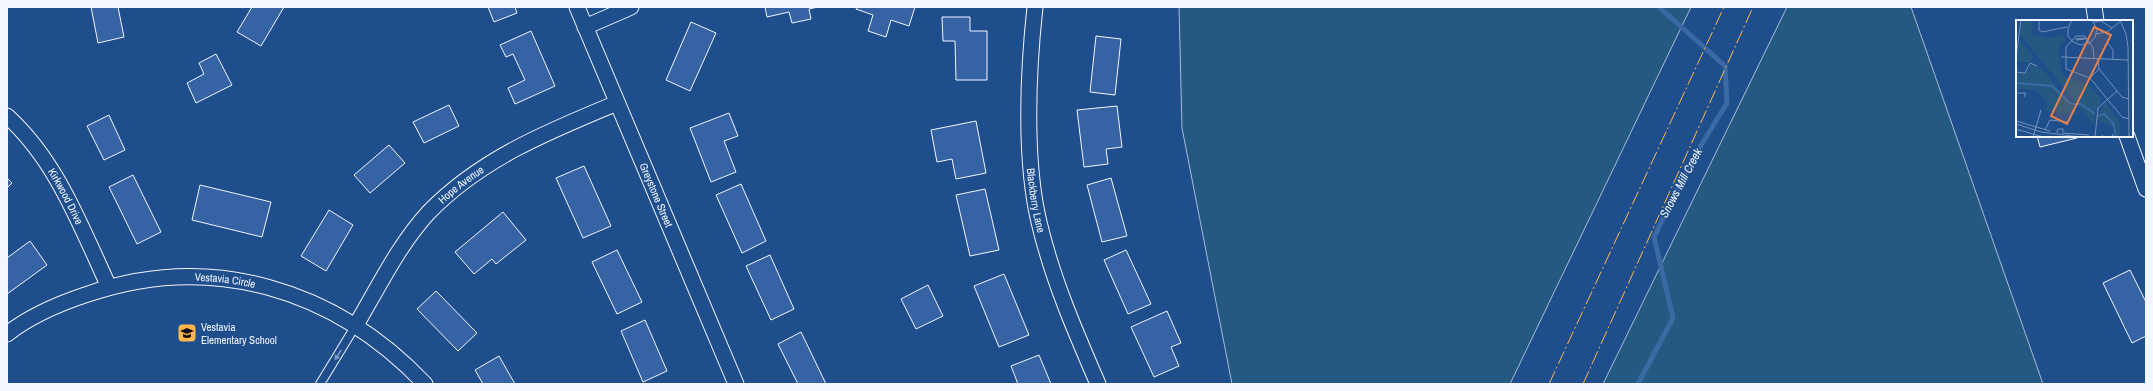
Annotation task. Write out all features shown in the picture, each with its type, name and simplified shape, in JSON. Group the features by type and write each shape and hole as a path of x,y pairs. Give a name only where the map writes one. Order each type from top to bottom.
{"street":[{"name":"Greystone Street","path":"576,7 736,384"},
{"path":"585,27 631,7"},
{"name":"Blackberry Lane","path":"1035,7 1032,32 1030,111 1031,159 1039,220 1055,280 1098,384"},
{"path":"2094,7 2096,20"},
{"name":"Hope Avenue","path":"356,325 402,247 428,214 457,186 491,162 546,132 617,103"},
{"name":"Kirkwood Drive","path":"7,116 41,155 63,191 109,287"},
{"path":"2128,137 2146,189"},
{"name":"Vestavia Circle","path":"7,334 16,327 61,303 109,287 145,280 181,277 218,278 255,284 290,294 324,308 356,325 406,364 425,384"}],"lane":[{"path":"320,384 356,325"}],"shaded area":[{"path":"1179,7 1691,7 1510,384 1232,384 1182,128"},
{"path":"1787,7 1911,7 2043,384 1603,384"}],"building":[{"path":"91,7 118,7 124,37 98,43"},
{"path":"252,7 284,7 261,46 237,32"},
{"path":"488,7 515,7 517,13 494,22"},
{"path":"765,7 818,7 809,9 811,19 792,23 789,12 767,17"},
{"path":"857,7 915,7 909,26 891,20 886,37 868,31 873,15 856,9"},
{"path":"942,17 970,17 970,31 987,31 987,80 956,80 955,41 943,41"},
{"path":"691,22 716,33 690,91 666,80"},
{"path":"531,31 555,86 515,104 508,88 525,80 513,54 506,57 500,45"},
{"path":"1096,36 1121,39 1115,95 1090,92"},
{"path":"216,54 232,85 196,103 187,83 204,74 199,63"},
{"path":"449,105 459,126 424,143 413,122"},
{"path":"1117,106 1122,147 1106,149 1108,164 1084,167 1077,110"},
{"path":"729,113 738,136 724,141 736,172 711,182 690,128"},
{"path":"109,115 125,150 104,160 87,126"},
{"path":"976,121 986,173 956,179 952,159 937,162 931,130"},
{"path":"2037,137 2077,138 2040,147"},
{"path":"389,145 405,163 370,193 354,175"},
{"path":"584,166 611,226 583,238 556,178"},
{"path":"133,175 161,232 137,244 109,187"},
{"path":"7,178 12,183 7,188"},
{"path":"1111,178 1127,236 1102,242 1087,185"},
{"path":"741,184 766,241 742,253 716,195"},
{"path":"200,185 271,202 262,237 192,220"},
{"path":"985,189 999,250 970,256 956,195"},
{"path":"329,210 353,225 326,271 301,256"},
{"path":"503,212 526,240 496,264 492,259 474,274 455,252"},
{"path":"30,241 47,265 7,294 7,258"},
{"path":"617,250 642,302 617,314 592,262"},
{"path":"1126,250 1151,304 1128,314 1104,260"},
{"path":"770,255 794,309 771,320 746,266"},
{"path":"2130,270 2146,302 2146,336 2132,343 2103,283"},
{"path":"1004,274 1029,335 999,347 974,286"},
{"path":"928,285 943,316 916,329 901,299"},
{"path":"436,291 477,333 458,351 417,309"},
{"path":"1167,311 1181,343 1171,347 1179,366 1154,377 1131,327"},
{"path":"645,320 667,371 643,382 621,331"},
{"path":"801,332 826,384 798,384 778,344"},
{"path":"1039,355 1051,384 1018,384 1011,366"},
{"path":"499,356 515,384 483,384 475,370"}],"waterway":[{"name":"Snows Mill Creek","path":"1638,384 1673,318 1654,237 1695,155 1727,103 1725,66 1659,7"}],"power":[{"path":"1549,384 1724,7"},
{"path":"1583,384 1753,7"}],"place":[{"name":"Vestavia Elementary School","path":"187,333"}]}
